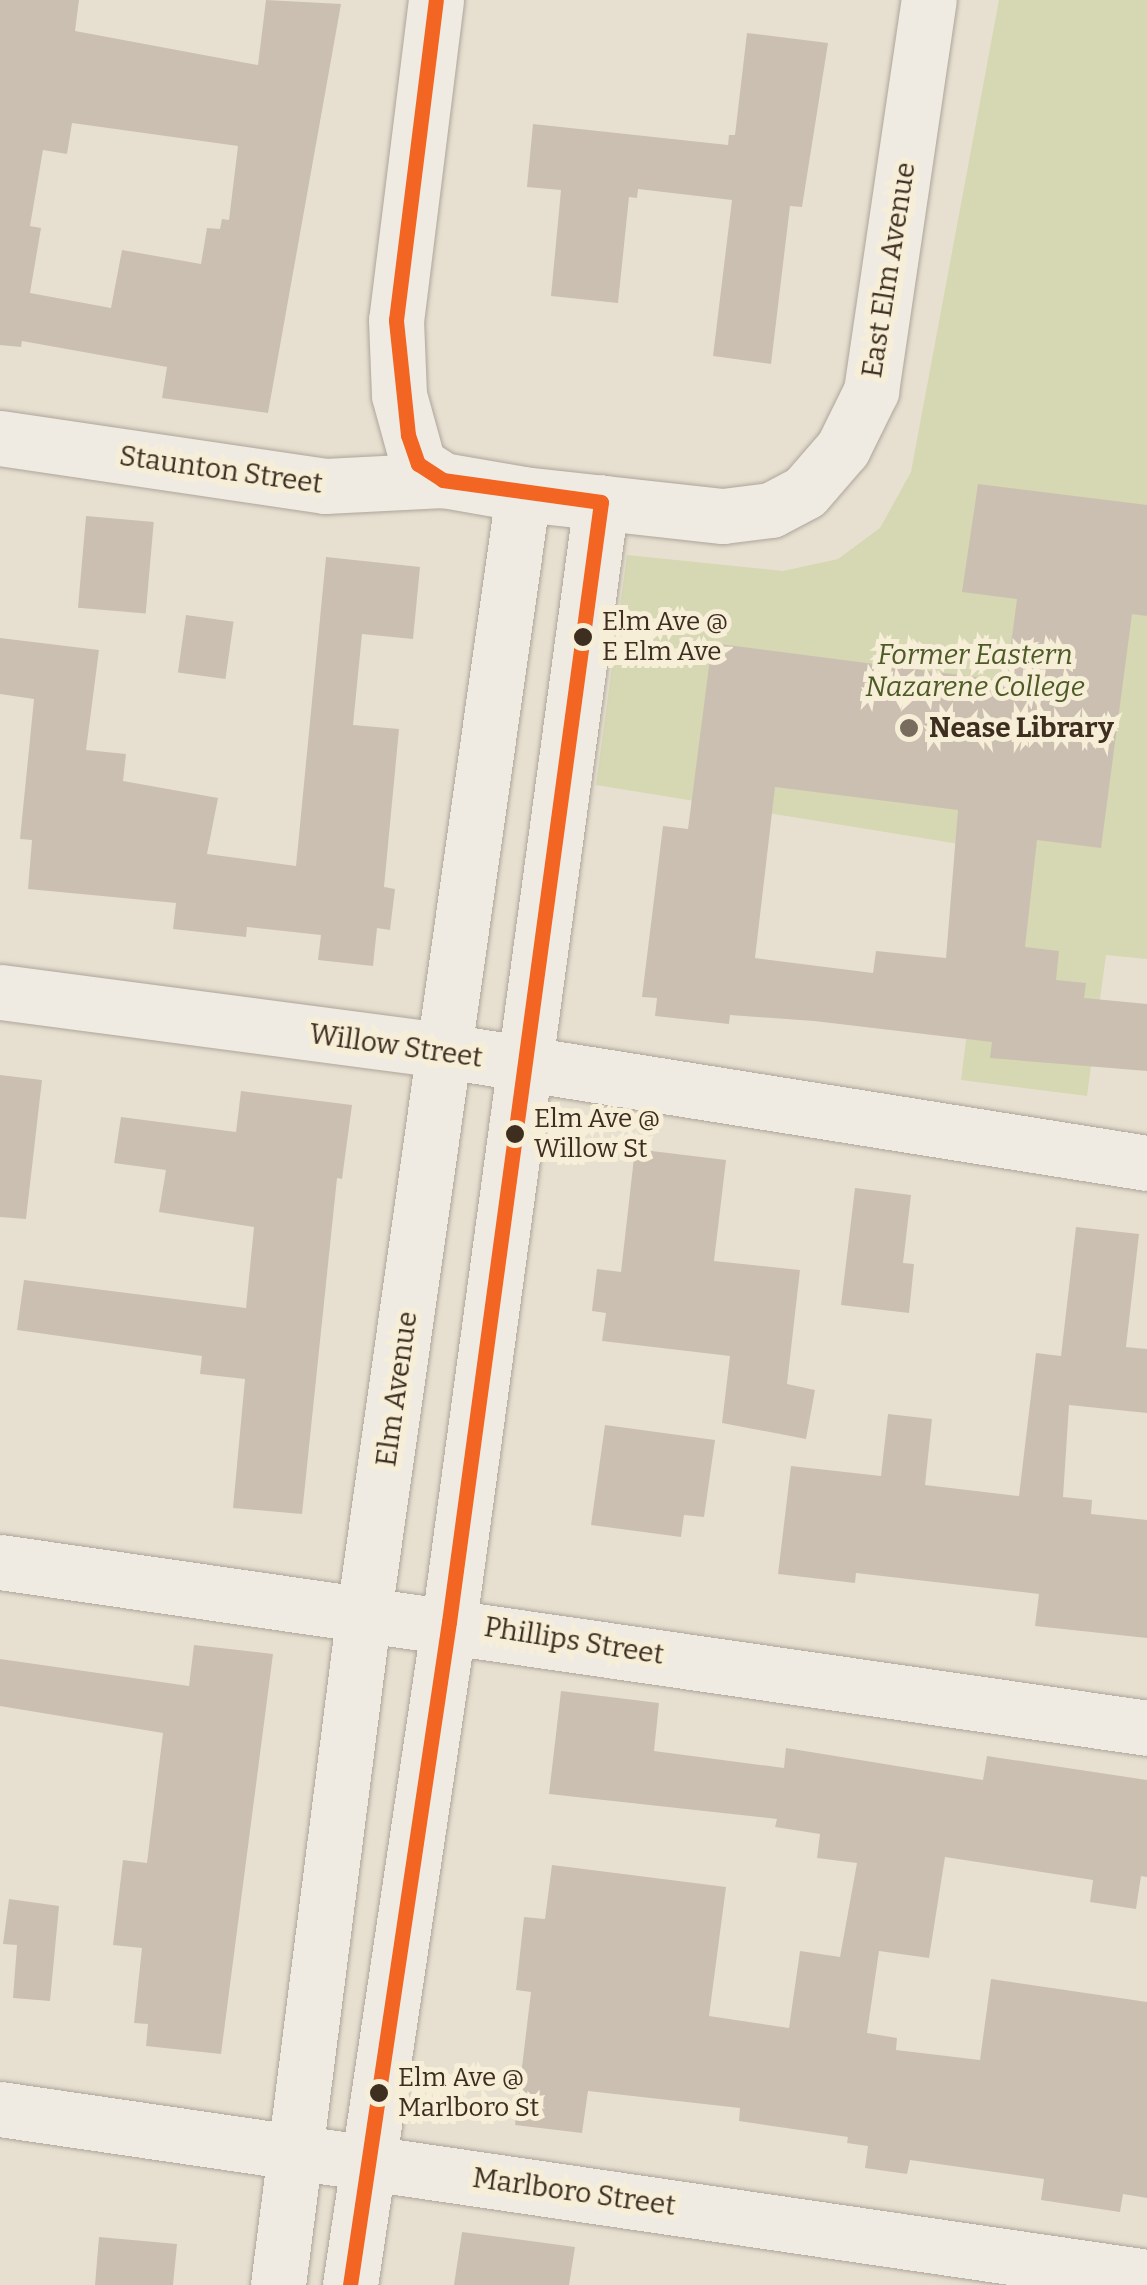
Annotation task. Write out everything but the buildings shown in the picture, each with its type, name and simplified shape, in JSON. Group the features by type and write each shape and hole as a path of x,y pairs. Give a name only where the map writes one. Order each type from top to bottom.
{"street":[{"path":"436,0 396,320 396,366 418,464 442,480"},
{"name":"East Elm Avenue","path":"523,494 724,516 771,510 805,492 843,448 871,392 929,0"},
{"name":"Staunton Street","path":"0,438 325,486 442,480 523,494"},
{"name":"Elm Avenue","path":"278,2285 364,1612 523,494"},
{"path":"350,2285 449,1622 601,502"},
{"name":"Willow Street","path":"0,992 446,1051 1147,1163"},
{"name":"Phillips Street","path":"0,1562 449,1622 1147,1728"},
{"name":"Marlboro Street","path":"0,2109 1147,2277"}],"green space":[{"name":"Former Eastern Nazarene College","path":"999,0 1147,0 1147,959 1106,955 1087,1096 961,1080 990,849 596,785 627,555 783,571 838,559 880,528 911,472"}],"transit line":[{"path":"350,2285 449,1622 601,502 443,480 418,464 408,435 396,320 436,0"}],"place":[{"name":"Elm Ave @ E Elm Ave","path":"583,637"},
{"name":"Nease Library","path":"909,728"},
{"name":"Elm Ave @ Willow St","path":"515,1134"},
{"name":"Elm Ave @ Marlboro St","path":"379,2093"}]}
